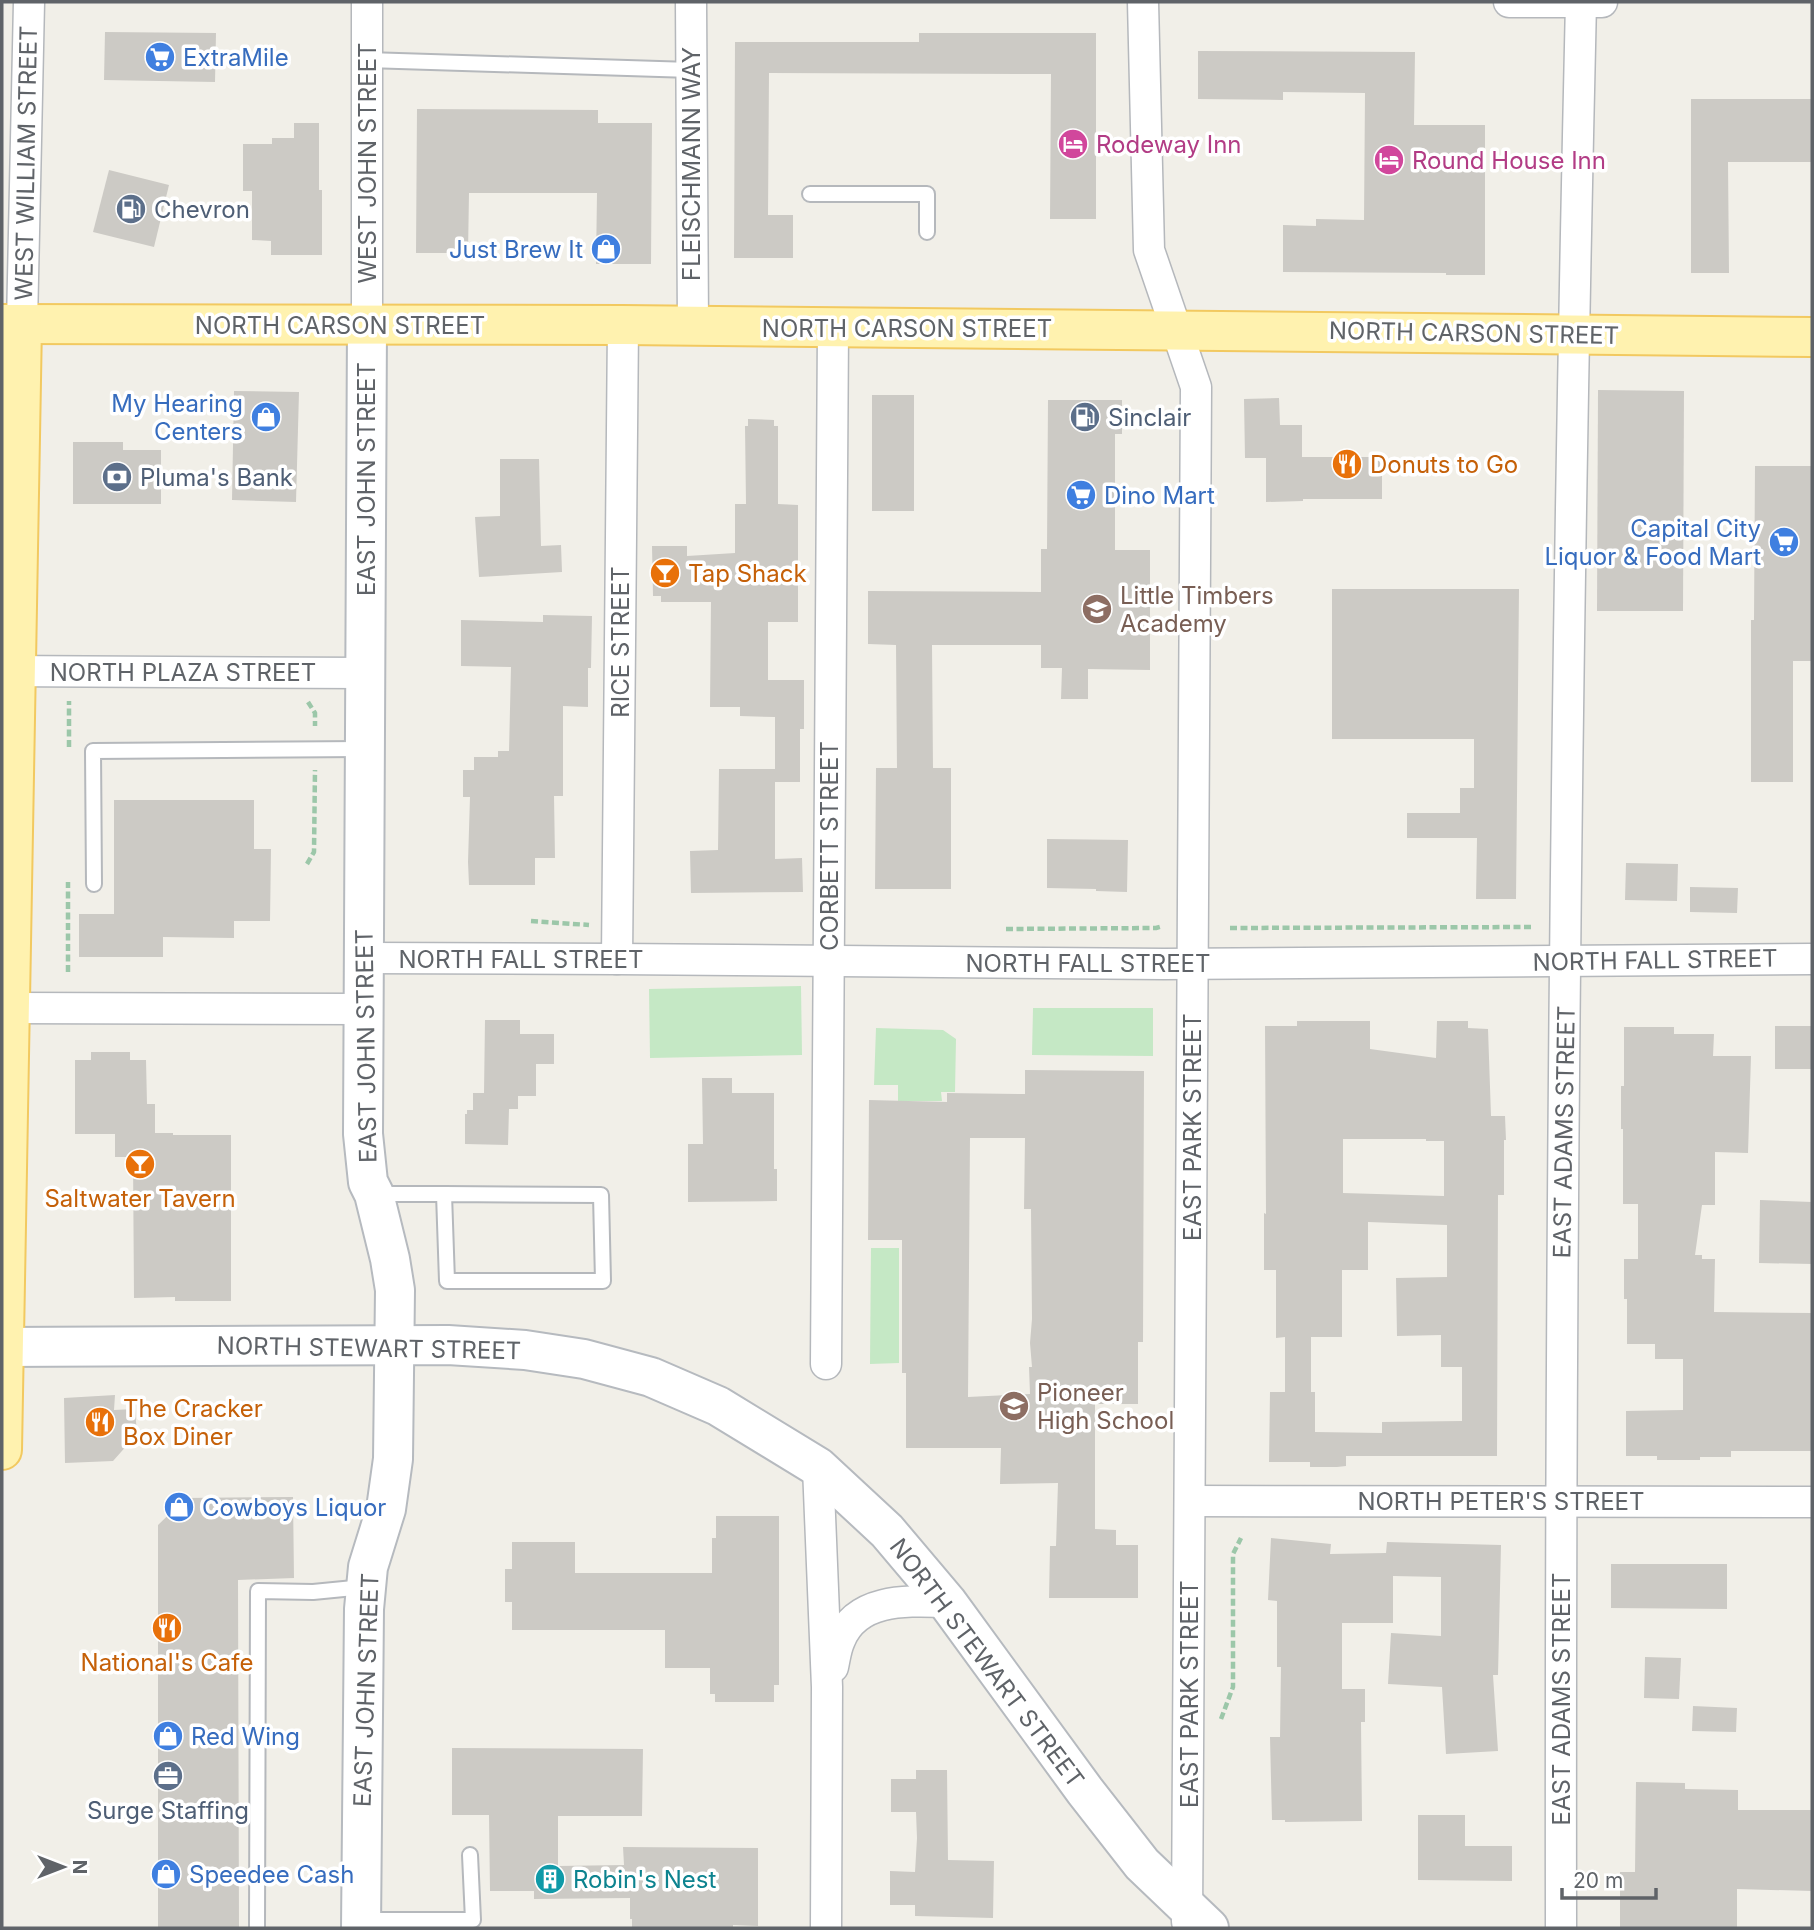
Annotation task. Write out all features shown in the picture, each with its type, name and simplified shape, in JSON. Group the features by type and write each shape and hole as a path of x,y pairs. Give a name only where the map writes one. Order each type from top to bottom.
{"main road":[{"name":"NORTH CARSON STREET","path":"12,324 1178,329 1812,337"},
{"path":"2,1450 10,1008 12,324"}],"street":[{"name":"WEST WILLIAM STREET","path":"12,324 29,2"},
{"name":"WEST JOHN STREET","path":"367,2 367,325"},
{"name":"FLEISCHMANN WAY","path":"691,2 692,326"},
{"name":"EAST PARK STREET","path":"1143,2 1149,250 1196,387 1190,1501 1194,1922"},
{"path":"1509,2 1602,2"},
{"name":"EAST ADAMS STREET","path":"1561,1928 1560,1502 1573,335 1581,2"},
{"name":"EAST JOHN STREET","path":"361,1924 364,1609 368,1567 386,1509 393,1459 395,1345 395,1290 374,1194 368,1182 363,1134 367,325"},
{"name":"RICE STREET","path":"617,959 622,325"},
{"name":"CORBETT STREET","path":"826,1364 833,328"},
{"name":"NORTH PLAZA STREET","path":"9,671 364,673"},
{"name":"NORTH FALL STREET","path":"364,958 1192,964 1812,959"},
{"path":"10,1008 363,1009"},
{"name":"NORTH STEWART STREET","path":"2,1347 448,1345 525,1350 584,1359 651,1377 718,1406 818,1467 887,1531 947,1602 1085,1791 1142,1864 1194,1922"},
{"path":"818,1467 827,1687 826,1928"},
{"name":"NORTH PETER'S STREET","path":"1190,1501 1812,1502"},
{"path":"827,1687 840,1639 849,1625 861,1615 888,1602 947,1602"}],"lane":[{"path":"367,60 691,70"},
{"path":"810,194 927,194 927,232"},
{"path":"94,884 93,751 364,749"},
{"path":"374,1194 444,1194 601,1195 603,1281 447,1281 444,1194"},
{"path":"257,1928 258,1591 313,1592 366,1587"},
{"path":"361,1924 473,1920 470,1855"}],"path":[{"path":"306,700 315,713 314,852 307,864"},
{"path":"531,921 592,926"},
{"path":"1006,929 1165,926"},
{"path":"1230,928 1534,927"},
{"path":"1221,1720 1233,1686 1233,1554 1241,1538"}],"green space":[{"path":"801,986 802,1055 650,1058 649,989"},
{"path":"1033,1008 1153,1008 1153,1056 1032,1055"},
{"path":"876,1028 943,1030 956,1039 955,1092 941,1092 942,1101 898,1101 898,1085 874,1085"},
{"path":"871,1248 899,1248 899,1363 870,1364"}],"building":[{"name":"ExtraMile","path":"105,32 216,33 215,82 104,80"},
{"name":"Rodeway Inn","path":"919,33 1096,33 1096,219 1050,219 1051,74 769,73 768,215 793,215 793,258 734,258 735,42 919,42"},
{"name":"Round House Inn","path":"1198,51 1415,52 1414,125 1485,125 1485,275 1283,272 1283,225 1316,226 1316,219 1364,220 1365,93 1283,92 1283,100 1198,99"},
{"path":"1691,99 1812,99 1812,162 1728,162 1729,273 1691,273"},
{"path":"417,109 598,110 598,123 652,123 651,264 596,264 597,193 469,193 468,253 416,253"},
{"path":"294,123 319,123 322,255 271,255 271,241 252,240 252,191 243,191 243,144 272,144 272,138 294,138"},
{"name":"Chevron","path":"109,170 169,185 154,247 93,232"},
{"path":"1598,390 1684,391 1683,611 1597,611"},
{"path":"234,391 299,392 296,502 232,500"},
{"path":"872,395 914,395 914,511 872,511"},
{"path":"1279,398 1280,425 1302,425 1302,457 1382,457 1382,499 1266,502 1266,458 1245,458 1244,399"},
{"path":"1048,400 1122,400 1122,434 1115,434 1115,550 1150,550 1150,670 1088,669 1088,699 1061,699 1062,668 1041,668 1041,645 932,645 933,768 951,768 951,889 875,889 876,768 897,768 896,645 868,644 868,591 1041,592 1041,549 1047,549"},
{"path":"748,419 774,420 774,426 778,426 778,504 798,505 798,622 768,622 768,680 804,680 800,782 775,782 775,859 802,858 803,892 691,893 690,851 718,850 719,769 775,769 775,717 740,716 740,707 710,707 711,602 661,602 661,596 653,596 652,546 687,546 687,556 735,553 735,504 746,504 745,426 748,426"},
{"name":"Pluma's Bank","path":"73,442 123,442 123,450 161,450 161,504 73,504"},
{"path":"500,459 539,459 541,546 561,545 562,572 479,577 475,517 500,516"},
{"path":"1755,466 1812,466 1812,661 1793,661 1793,782 1751,782"},
{"path":"1332,589 1519,589 1516,899 1476,899 1477,838 1407,838 1407,813 1460,813 1460,788 1474,788 1474,739 1332,739"},
{"path":"543,615 592,616 588,707 563,706 563,796 554,796 555,858 535,858 535,885 469,885 470,797 463,797 463,770 474,770 474,757 498,757 498,751 509,751 511,667 461,666 461,620 543,622"},
{"path":"114,800 254,800 254,849 271,849 270,921 234,921 234,938 163,937 163,957 79,957 79,914 114,914"},
{"path":"1047,839 1128,840 1127,892 1047,888"},
{"path":"1626,863 1678,864 1677,901 1625,900"},
{"path":"1690,887 1738,888 1737,913 1690,912"},
{"path":"485,1020 520,1020 520,1034 554,1034 554,1064 536,1064 536,1096 518,1096 518,1109 509,1109 508,1145 465,1144 465,1114 467,1110 473,1110 473,1093 484,1093"},
{"path":"1297,1021 1370,1021 1370,1049 1436,1058 1437,1021 1468,1021 1468,1028 1488,1029 1491,1116 1505,1116 1506,1140 1504,1195 1498,1195 1497,1456 1346,1456 1346,1466 1337,1467 1310,1467 1310,1462 1269,1462 1270,1392 1285,1392 1285,1337 1276,1338 1276,1270 1264,1270 1265,1026 1297,1026","holes":["1343,1139 1444,1141 1444,1196 1343,1193","1368,1222 1447,1225 1447,1277 1396,1278 1397,1336 1441,1335 1441,1367 1462,1367 1462,1421 1382,1422 1382,1433 1315,1432 1315,1392 1311,1392 1311,1337 1342,1337 1342,1270 1368,1270"]},
{"path":"1775,1026 1812,1026 1812,1069 1775,1069"},
{"path":"1624,1027 1674,1027 1674,1034 1714,1034 1713,1056 1751,1056 1748,1153 1715,1152 1715,1205 1702,1205 1695,1255 1702,1255 1702,1259 1715,1259 1714,1312 1812,1313 1812,1451 1731,1451 1731,1457 1700,1457 1700,1460 1657,1460 1657,1456 1626,1456 1626,1411 1683,1410 1683,1359 1655,1359 1655,1344 1627,1344 1624,1259 1638,1259 1638,1204 1623,1204 1621,1086 1624,1086"},
{"path":"91,1052 130,1052 130,1060 146,1060 147,1104 155,1104 155,1133 231,1135 231,1301 175,1301 175,1297 134,1298 133,1157 115,1157 115,1134 75,1134 75,1060 91,1060"},
{"path":"1025,1070 1144,1071 1143,1342 1138,1342 1138,1404 1095,1404 1095,1529 1116,1530 1116,1545 1138,1545 1138,1598 1049,1598 1050,1546 1056,1546 1058,1483 1000,1484 1001,1448 906,1448 906,1373 902,1373 902,1240 868,1240 869,1100 947,1102 947,1093 1025,1094","holes":["970,1138 1025,1138 1024,1209 1031,1209 1030,1394 968,1397"]},
{"path":"702,1078 732,1078 732,1093 774,1093 774,1169 777,1169 777,1201 688,1202 688,1144 703,1144"},
{"path":"1760,1200 1812,1202 1812,1264 1759,1263"},
{"name":"The Cracker Box Diner","path":"115,1395 114,1410 135,1409 137,1434 113,1461 65,1463 64,1398"},
{"path":"293,1497 294,1578 238,1580 239,1928 158,1928 158,1525 186,1498"},
{"path":"716,1516 779,1516 779,1685 774,1685 774,1702 715,1702 715,1694 710,1694 710,1668 665,1668 665,1630 512,1630 512,1602 505,1602 505,1569 512,1569 512,1542 575,1542 575,1573 712,1573 712,1538 716,1538"},
{"path":"1271,1538 1331,1544 1330,1554 1386,1553 1387,1542 1501,1545 1498,1675 1493,1675 1498,1751 1446,1754 1442,1687 1388,1684 1391,1633 1441,1636 1441,1577 1393,1576 1393,1623 1342,1623 1342,1689 1365,1689 1365,1722 1361,1722 1362,1821 1272,1820 1270,1737 1280,1737 1281,1667 1277,1667 1277,1601 1268,1600"},
{"path":"1611,1564 1727,1564 1727,1609 1611,1608"},
{"path":"1645,1657 1681,1658 1679,1699 1644,1698"},
{"path":"1693,1706 1737,1708 1736,1732 1692,1731"},
{"path":"452,1748 643,1749 642,1816 558,1816 558,1866 624,1865 623,1847 758,1848 758,1926 632,1928 630,1898 534,1899 534,1891 490,1891 489,1815 452,1815"},
{"path":"916,1770 947,1770 948,1860 994,1861 993,1918 915,1916 915,1905 890,1905 890,1871 915,1872 917,1838 916,1812 891,1812 891,1779 916,1779"},
{"path":"1636,1782 1685,1783 1685,1789 1738,1790 1738,1810 1812,1810 1812,1891 1737,1889 1737,1928 1620,1928 1620,1872 1635,1872"},
{"path":"1418,1815 1465,1815 1465,1846 1512,1846 1512,1881 1418,1880"}],"place":[{"name":"ExtraMile","path":"160,57"},
{"name":"Rodeway Inn","path":"1073,144"},
{"name":"Round House Inn","path":"1389,160"},
{"name":"Chevron","path":"131,209"},
{"name":"Just Brew It","path":"606,249"},
{"name":"My Hearing Centers","path":"266,417"},
{"name":"Sinclair","path":"1085,417"},
{"name":"Donuts to Go","path":"1347,464"},
{"name":"Pluma's Bank","path":"117,477"},
{"name":"Dino Mart","path":"1081,495"},
{"name":"Capital City Liquor & Food Mart","path":"1784,542"},
{"name":"Tap Shack","path":"665,573"},
{"name":"Little Timbers Academy","path":"1097,609"},
{"name":"Saltwater Tavern","path":"140,1164"},
{"name":"Pioneer High School","path":"1014,1406"},
{"name":"The Cracker Box Diner","path":"100,1422"},
{"name":"Cowboys Liquor","path":"179,1507"},
{"name":"National's Cafe","path":"167,1628"},
{"name":"Red Wing","path":"168,1736"},
{"name":"Surge Staffing","path":"168,1776"},
{"name":"Speedee Cash","path":"166,1874"},
{"name":"Robin's Nest","path":"550,1879"}]}
